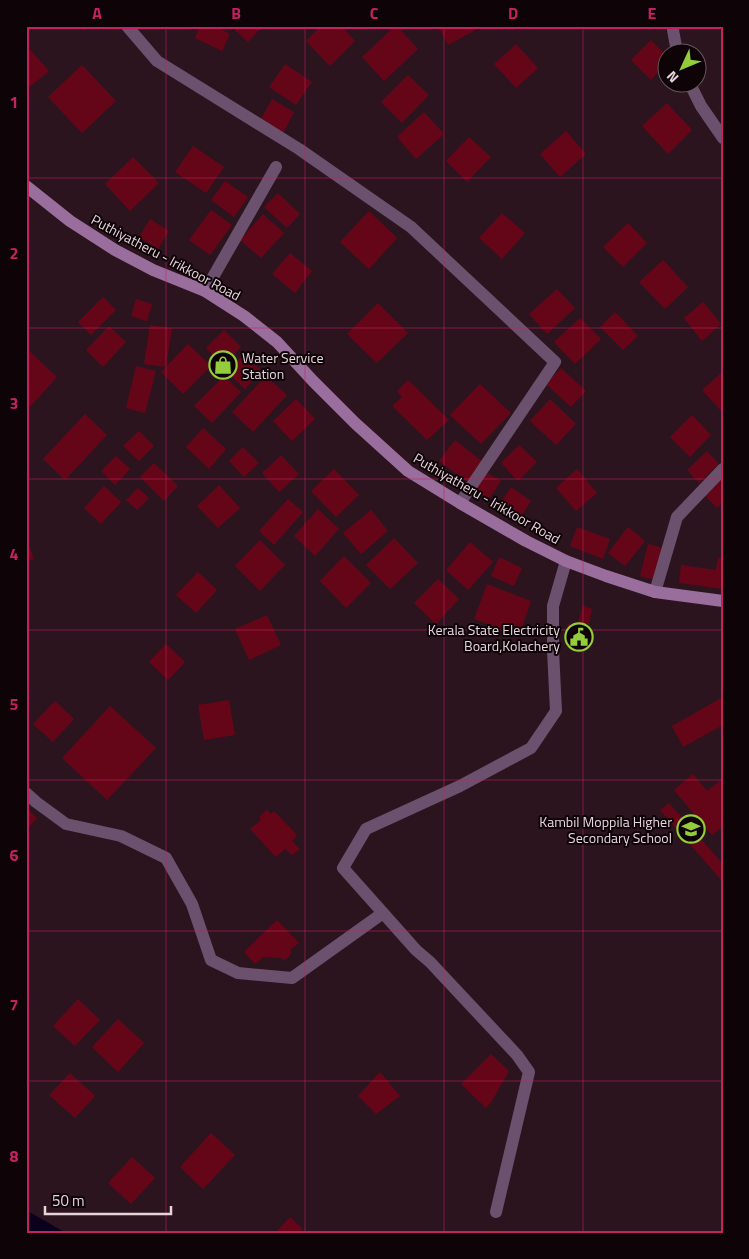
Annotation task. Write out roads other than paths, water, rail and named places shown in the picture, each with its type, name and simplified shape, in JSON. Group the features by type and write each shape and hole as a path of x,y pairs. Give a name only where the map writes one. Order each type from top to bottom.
{"main road":[{"name":"Puthiyatheru - Irikkoor Road","path":"26,186 70,221 115,250 153,270 205,292 244,316 277,342 355,423 408,471 460,503 526,541 566,561 606,576 655,592 723,601"}],"street":[{"path":"127,26 157,61 299,149 411,227 555,362 460,503"},
{"path":"674,26 675,42"},
{"path":"694,92 701,106 723,138"},
{"path":"205,292 276,167"},
{"path":"655,592 677,517 723,469"},
{"path":"496,1212 529,1072 517,1055 430,962 416,950 343,868 366,829 460,786 531,748 556,711 553,606 566,561"},
{"path":"26,793 66,824 122,836 166,858 192,904 212,960 238,973 292,978 383,913"}],"place":[{"name":"Water Service Station","path":"223,365"},
{"name":"Kerala State Electricity Board,Kolachery","path":"579,637"},
{"name":"Kambil Moppila Higher Secondary School","path":"691,829"}]}
